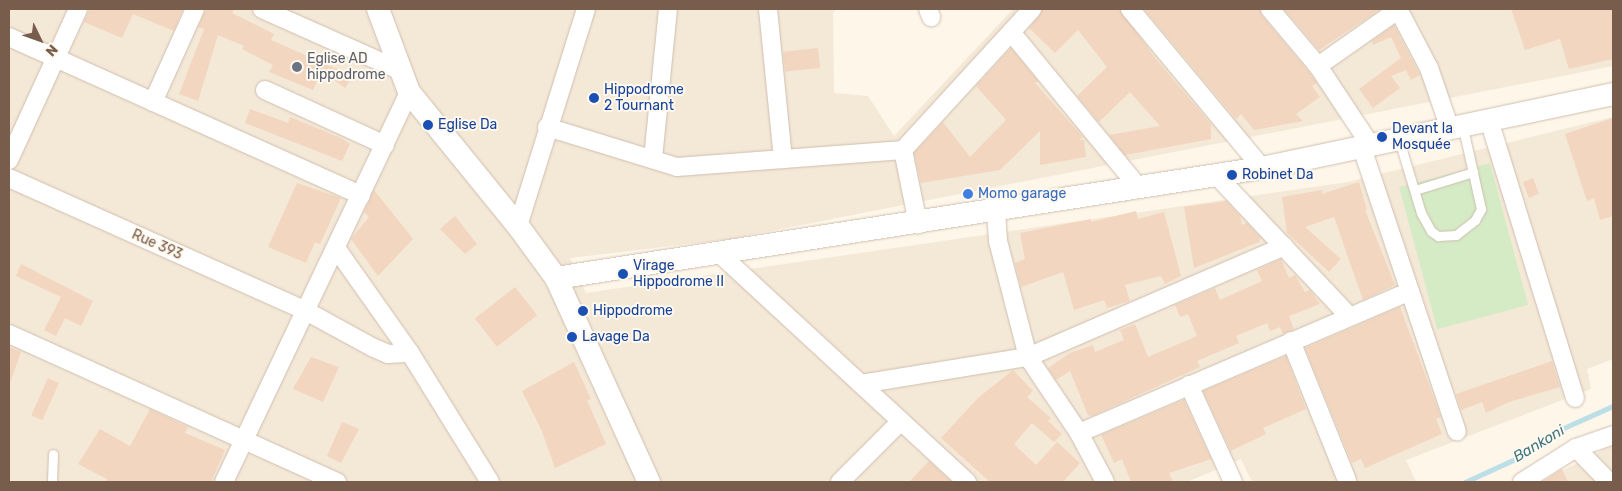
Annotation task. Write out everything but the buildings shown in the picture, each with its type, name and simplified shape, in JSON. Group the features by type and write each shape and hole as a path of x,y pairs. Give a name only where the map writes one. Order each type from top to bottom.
{"street":[{"path":"9,160 78,9"},
{"path":"153,102 195,9"},
{"path":"262,9 401,70"},
{"path":"378,9 409,92 518,226 556,278 649,482"},
{"path":"518,226 547,127 586,9"},
{"path":"653,159 668,9"},
{"path":"768,9 784,159"},
{"path":"547,127 677,167 903,150 1032,9"},
{"path":"1130,9 1262,168"},
{"path":"1270,9 1318,66 1367,147 1410,291 1456,432"},
{"path":"1318,66 1399,9 1429,68 1456,128"},
{"path":"1011,32 1139,188"},
{"path":"9,38 361,195"},
{"path":"265,90 385,145"},
{"path":"224,482 409,92"},
{"path":"556,278 721,255 1217,176 1367,147 1613,94"},
{"path":"1489,120 1574,398"},
{"path":"903,150 918,224"},
{"path":"1217,176 1349,316"},
{"name":"Rue 393","path":"9,178 306,311 388,354 410,353"},
{"path":"996,212 998,241 1028,357 1079,433 1105,482"},
{"path":"861,384 1028,357 1284,246"},
{"path":"336,248 410,353 490,482"},
{"path":"721,255 967,482"},
{"path":"1079,433 1410,291"},
{"path":"9,334 337,482"},
{"path":"1291,341 1347,480"},
{"path":"1189,385 1234,482"},
{"path":"840,482 901,421"},
{"path":"1522,482 1576,448 1613,435"},
{"path":"1576,448 1609,482"}],"lane":[{"path":"1399,140 1421,213 1431,231 1438,236 1456,235 1475,220 1481,209 1473,172 1456,128"},
{"path":"1415,190 1473,172"},
{"path":"52,454 52,482"}],"shaded area":[{"path":"9,9 836,9 833,13 834,93 868,96 894,136 1013,9 1613,9 1613,66 730,239 570,258 586,293 1348,182 1613,117 1613,359 1587,369 1591,389 1406,460 1416,482 1252,482 1241,459 1187,482 9,482"},
{"path":"1613,445 1613,482 1540,482"}],"green space":[{"path":"1490,163 1528,305 1437,329 1399,187"}],"waterway":[{"name":"Bankoni","path":"1465,482 1522,456 1557,431 1613,406"}],"place":[{"name":"Eglise AD hippodrome","path":"297,67"},
{"name":"Hippodrome 2 Tournant","path":"594,98"},
{"name":"Eglise Da","path":"428,125"},
{"name":"Devant la Mosquée","path":"1382,137"},
{"name":"Robinet Da","path":"1232,175"},
{"name":"Momo garage","path":"968,194"},
{"name":"Virage Hippodrome II","path":"623,274"},
{"name":"Hippodrome","path":"583,311"},
{"name":"Lavage Da","path":"572,337"}]}
